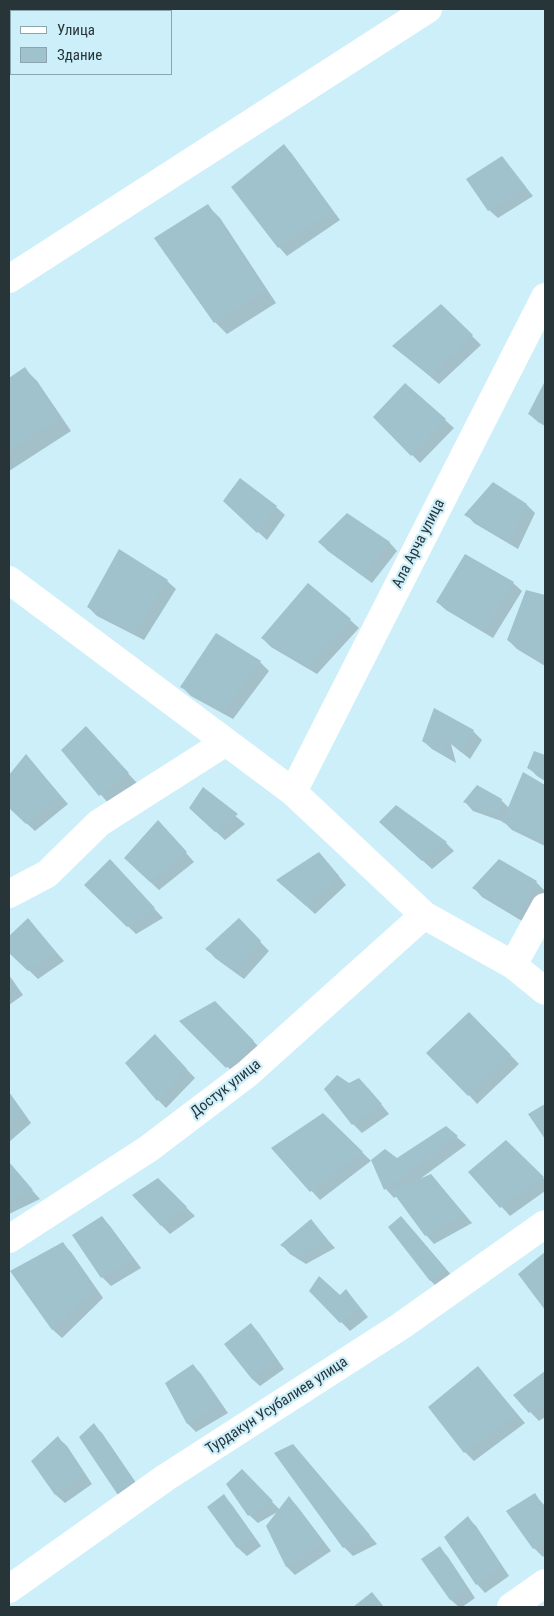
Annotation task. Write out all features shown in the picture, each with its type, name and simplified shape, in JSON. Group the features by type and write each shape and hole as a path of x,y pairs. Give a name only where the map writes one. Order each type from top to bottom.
{"street":[{"path":"9,279 428,9"},
{"name":"Ала Арча улица","path":"293,792 545,297"},
{"path":"9,580 293,792 424,915 513,965 545,991"},
{"path":"9,894 47,874 99,823 226,742"},
{"path":"513,965 545,906"},
{"name":"Достук улица","path":"9,1239 148,1148 247,1074 424,915"},
{"name":"Турдакун Усубалиев улица","path":"9,1589 165,1478 401,1326 545,1224"},
{"path":"511,1607 545,1582"}],"building":[{"path":"284,144 332,210 278,248 231,187"},
{"path":"502,156 526,187 488,211 466,179"},
{"path":"208,204 265,290 214,323 154,238"},
{"path":"441,304 473,335 430,376 392,346"},
{"path":"25,367 60,418 9,451 9,378"},
{"path":"545,381 545,424 528,414"},
{"path":"405,383 446,419 411,456 373,417"},
{"path":"240,478 277,506 257,533 223,501"},
{"path":"493,482 527,504 509,541 464,515"},
{"path":"347,513 390,542 362,575 318,542"},
{"path":"119,549 168,580 135,632 87,607"},
{"path":"465,554 514,582 484,631 436,602"},
{"path":"308,583 351,619 308,666 261,638"},
{"path":"526,590 545,595 545,649 540,661 507,640"},
{"path":"216,633 261,661 224,711 180,687"},
{"path":"434,708 474,730 461,752 444,738 448,756 422,741"},
{"path":"86,726 129,773 99,796 61,750"},
{"path":"534,751 545,755 545,778 527,768"},
{"path":"26,754 60,795 26,824 9,808 9,775"},
{"path":"523,772 545,785 545,842 502,822"},
{"path":"477,785 502,799 497,815 463,802"},
{"path":"203,787 238,814 215,832 189,808"},
{"path":"396,805 447,842 422,861 379,822"},
{"path":"158,820 187,852 150,882 124,858"},
{"path":"319,852 339,876 306,906 276,880"},
{"path":"110,859 155,908 127,927 84,885"},
{"path":"499,859 537,881 518,916 472,888"},
{"path":"28,918 56,952 28,971 9,953 9,936"},
{"path":"239,918 261,941 235,971 205,949"},
{"path":"215,1001 254,1041 226,1068 179,1021"},
{"path":"469,1012 511,1055 468,1096 426,1053"},
{"path":"155,1034 187,1069 157,1101 125,1063"},
{"path":"337,1075 349,1083 359,1078 382,1104 352,1125 324,1089"},
{"path":"9,1094 23,1114 9,1126"},
{"path":"545,1104 545,1139 528,1114"},
{"path":"323,1113 363,1152 310,1192 271,1148"},
{"path":"446,1126 458,1136 384,1190 371,1160 385,1149 397,1158"},
{"path":"506,1140 544,1177 500,1208 468,1172"},
{"path":"9,1162 33,1190 9,1201"},
{"path":"431,1174 464,1214 425,1236 392,1191"},
{"path":"158,1178 187,1207 161,1226 132,1195"},
{"path":"102,1216 133,1259 101,1278 72,1235"},
{"path":"401,1216 445,1268 430,1281 388,1227"},
{"path":"311,1219 327,1239 297,1256 280,1245"},
{"path":"63,1242 95,1289 52,1330 10,1271"},
{"path":"545,1252 545,1310 518,1274"},
{"path":"319,1276 340,1295 346,1289 360,1308 340,1323 309,1291"},
{"path":"251,1323 276,1360 251,1378 224,1344"},
{"path":"193,1364 220,1403 187,1424 165,1383"},
{"path":"478,1366 517,1414 464,1453 428,1407"},
{"path":"545,1371 545,1403 529,1413 513,1395"},
{"path":"94,1423 136,1484 118,1495 79,1437"},
{"path":"58,1436 84,1475 55,1495 31,1461"},
{"path":"293,1444 370,1535 343,1548 274,1453"},
{"path":"242,1469 273,1501 248,1516 226,1484"},
{"path":"535,1493 545,1509 545,1540 533,1549 506,1511"},
{"path":"224,1494 253,1537 237,1548 207,1507"},
{"path":"289,1496 323,1542 286,1567 266,1526"},
{"path":"468,1516 501,1567 476,1585 444,1537"},
{"path":"440,1546 467,1589 450,1600 421,1559"},
{"path":"372,1592 384,1607 353,1607"}]}
